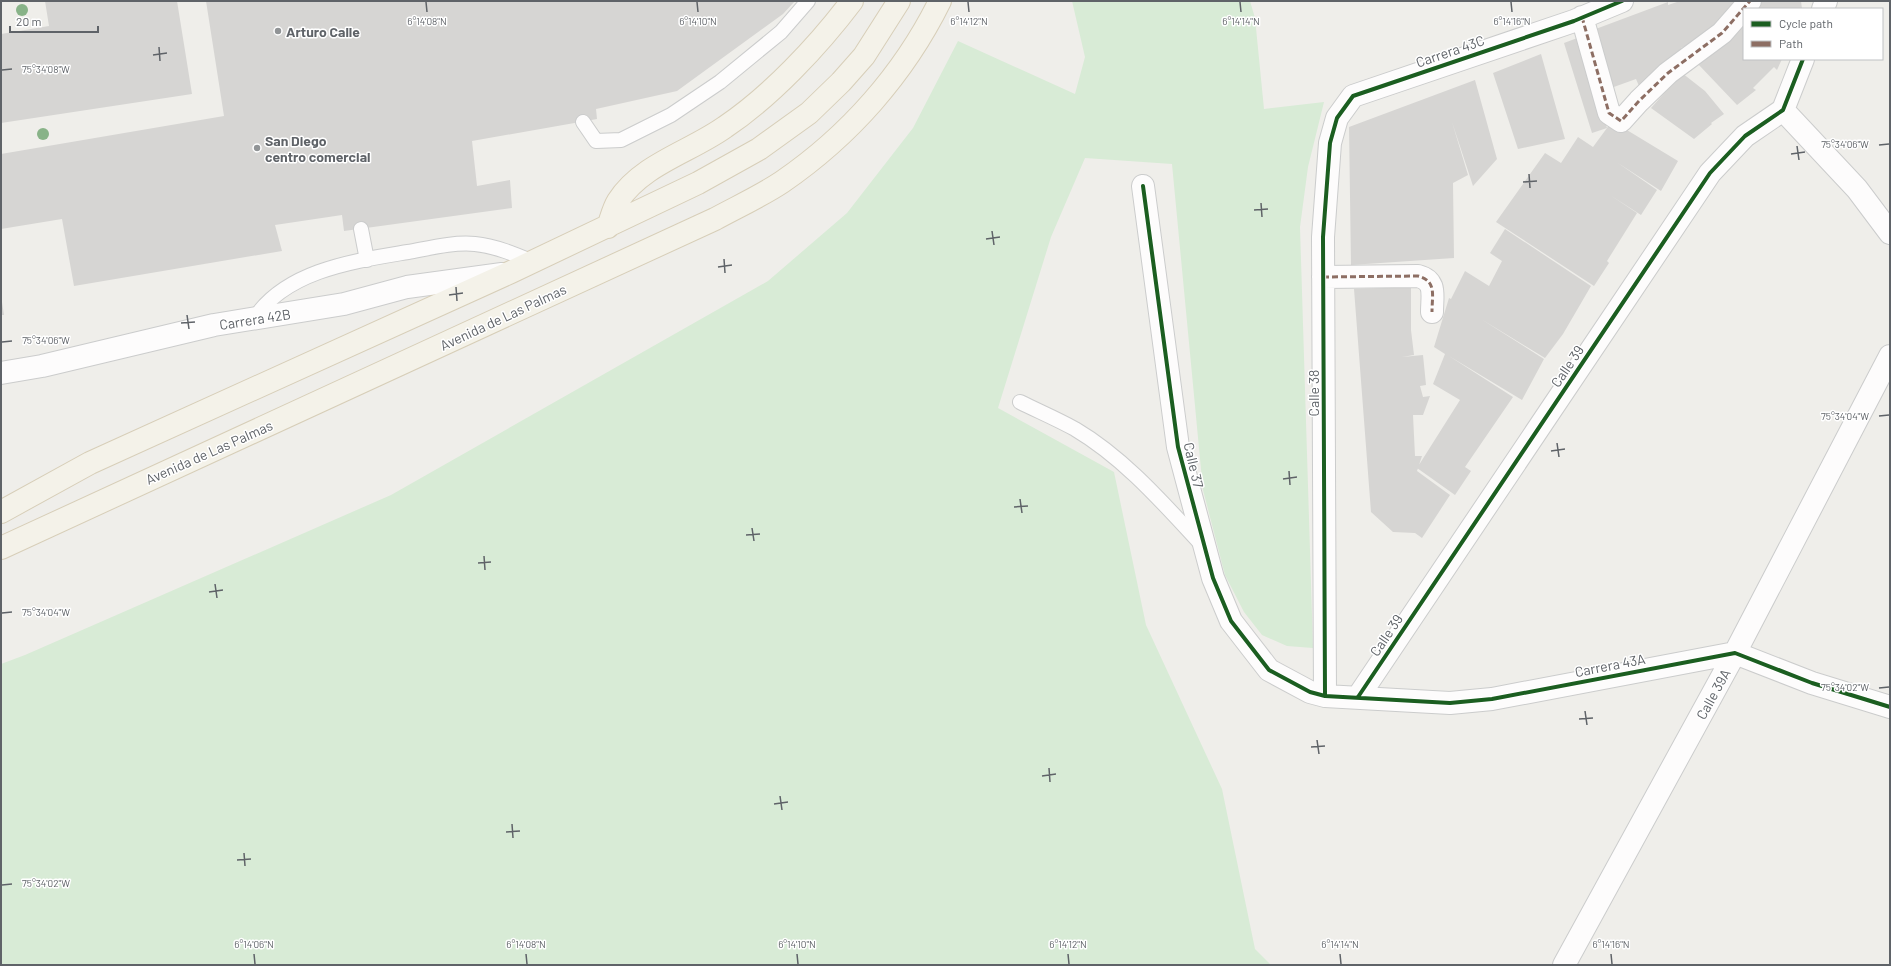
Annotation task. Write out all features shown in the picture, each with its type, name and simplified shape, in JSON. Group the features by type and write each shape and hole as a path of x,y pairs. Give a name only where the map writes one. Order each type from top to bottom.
{"main road":[{"path":"608,227 618,202 632,186 651,170 673,156 724,128 766,95 800,60 852,1"},
{"path":"1,512 90,463 608,227 698,183 759,149 809,113 841,82 864,56 900,1"},
{"name":"Avenida de Las Palmas","path":"1,548 701,226 781,182 840,136 875,101 910,54 940,1"}],"street":[{"name":"Carrera 43C","path":"1353,96 1582,17 1622,1"},
{"path":"1582,17 1609,113 1621,121 1638,101 1668,73 1722,33 1743,9"},
{"path":"1803,60 1783,110 1857,189 1890,233"},
{"name":"Calle 38","path":"1325,696 1323,238 1330,143 1337,118 1353,96"},
{"name":"Calle 39","path":"1358,697 1710,173 1745,136 1783,110"},
{"name":"Calle 37","path":"1143,186 1178,447 1203,546 1213,578 1231,620 1269,670 1310,692 1325,696"},
{"name":"Carrera 42B","path":"1,372 42,366 214,325 344,304 407,287 511,272"},
{"path":"1323,277 1418,276 1427,278 1431,284 1432,312"},
{"name":"Calle 39A","path":"1564,965 1735,653 1890,356"},
{"path":"1735,653 1812,683 1890,707"},
{"name":"Carrera 43A","path":"1325,696 1450,702 1492,699 1735,653"}],"lane":[{"path":"583,122 596,141 622,140 671,115 720,82 781,32 808,1"},
{"path":"361,229 366,260"},
{"path":"254,319 262,307 286,288 337,266 366,260 444,245 475,244 499,248 533,262"},
{"path":"1020,402 1075,429 1117,459 1160,500 1203,546"}],"green space":[{"path":"1072,1 1250,1 1255,18 1264,109 1324,102 1308,167 1300,227 1313,648 1287,646 1262,635 1244,612 1225,575 1203,490 1172,164 1085,158 1051,237 998,408 1114,472 1146,625 1222,789 1255,949 1271,965 1,965 1,664 25,655 391,495 768,281 847,213 913,128 958,41 1075,94 1085,57"}],"building":[{"path":"45,1 177,1 192,94 1,123 1,34 49,26"},
{"name":"San Diego centro comercial","path":"206,1 795,1 783,14 677,91 596,109 597,119 472,141 477,186 510,180 512,208 344,231 342,215 275,225 282,251 74,286 62,219 1,229 1,154 224,116"},
{"path":"1680,1 1745,1 1710,34 1681,48 1682,50 1661,64 1639,86 1636,79 1611,88 1593,30 1668,2 1668,5"},
{"path":"1757,1 1801,1 1802,8 1754,8"},
{"path":"1743,26 1743,60 1782,60 1777,70 1774,67 1753,88 1756,90 1737,105 1698,64 1730,40"},
{"path":"1580,37 1607,128 1592,133 1564,43"},
{"path":"1541,54 1565,139 1518,149 1493,73"},
{"path":"1682,73 1705,91 1724,114 1711,123 1712,124 1694,139 1651,108"},
{"path":"1475,80 1497,159 1473,186 1452,122 1468,175 1453,183 1454,258 1351,265 1349,127"},
{"path":"1612,121 1678,161 1661,191 1618,163 1657,190 1641,215 1610,195 1637,213 1607,261 1609,263 1594,286 1496,222 1545,153 1561,163 1578,137 1593,147"},
{"path":"1505,229 1591,286 1563,334 1545,358 1481,319 1544,359 1522,400 1449,356 1513,397 1465,467 1471,471 1455,495 1417,468 1460,400 1433,384 1445,354 1434,347 1449,298 1451,299 1465,271 1489,286 1502,261 1490,253"},
{"path":"1411,287 1411,330 1414,355 1402,357 1423,355 1426,385 1420,386 1423,397 1430,396 1423,415 1413,415 1415,456 1422,456 1417,471 1450,495 1422,538 1415,533 1393,532 1371,512 1354,289"},
{"path":"2,302 4,315 1,315"}],"marked path":[{"path":"1744,8 1750,1"},
{"path":"1582,17 1609,113 1621,121 1668,73 1722,33 1743,9"},
{"path":"1323,277 1418,276 1424,278 1431,285 1433,294 1432,312"}],"cycle path":[{"path":"1325,696 1323,237 1330,143 1337,118 1353,96 1574,21 1622,1"},
{"path":"1358,697 1710,173 1745,136 1783,110 1803,60"},
{"path":"1143,186 1178,447 1213,578 1231,621 1269,670 1310,692 1325,696 1450,703 1492,699 1735,653 1812,683 1890,707"}],"place":[{"name":"Arturo Calle","path":"278,31"},
{"name":"San Diego centro comercial","path":"257,148"}]}
